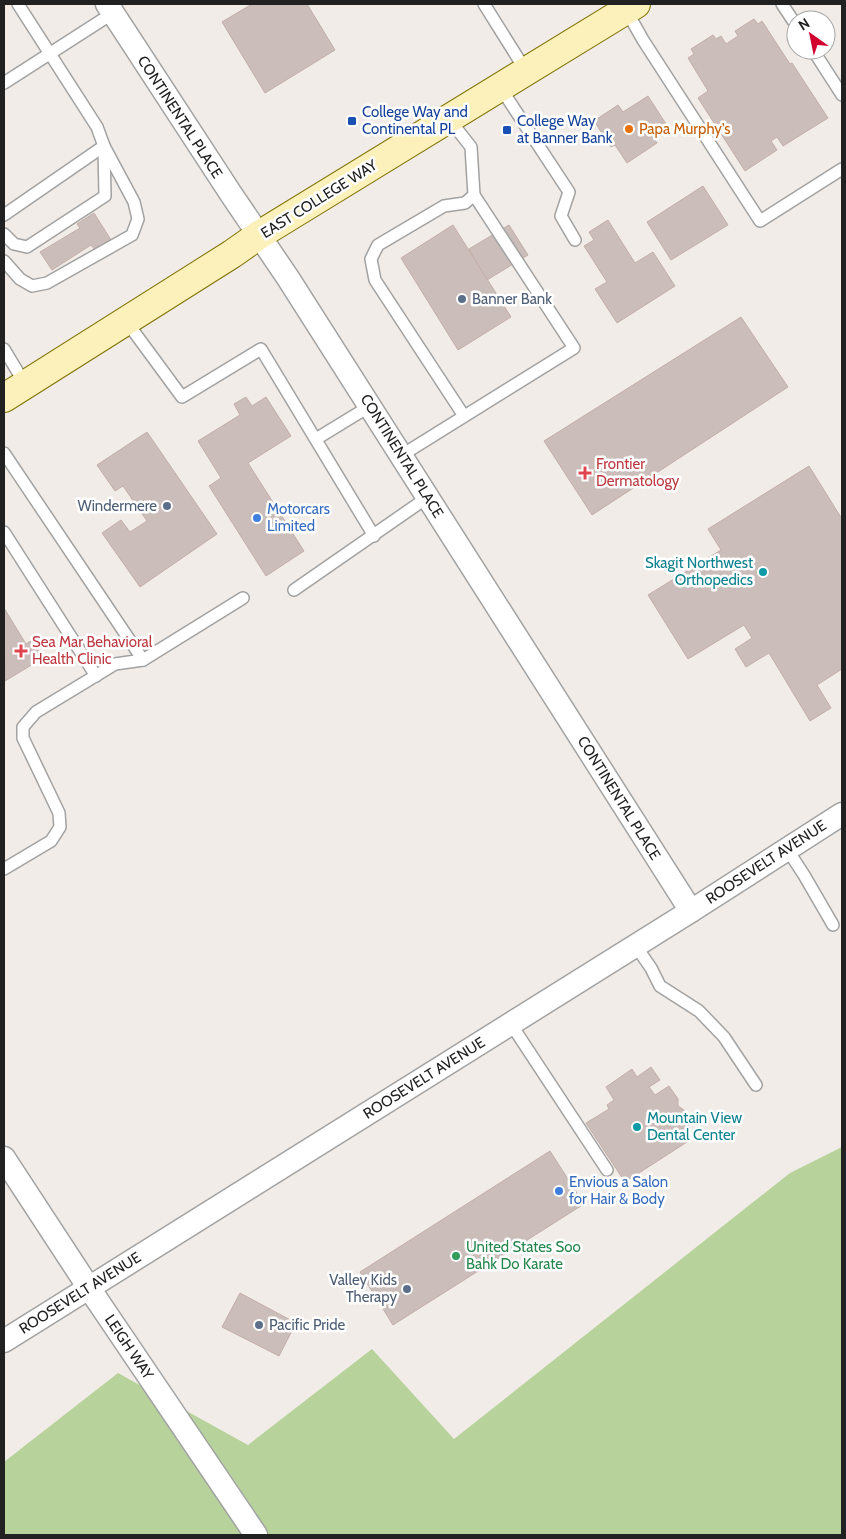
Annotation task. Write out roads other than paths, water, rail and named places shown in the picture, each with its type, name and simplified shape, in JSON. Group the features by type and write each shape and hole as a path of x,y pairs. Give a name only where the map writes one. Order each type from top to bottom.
{"main road":[{"name":"EAST COLLEGE WAY","path":"14,391 259,235 631,7"}],"street":[{"name":"CONTINENTAL PLACE","path":"110,8 402,455 691,911"},
{"name":"ROOSEVELT AVENUE","path":"4,1341 691,911 842,814"},
{"name":"LEIGH WAY","path":"4,1158 89,1288 256,1535"}],"lane":[{"path":"4,260 20,279 32,286 47,284 132,235 138,219 134,202 104,146 97,127 18,4"},
{"path":"484,4 526,71"},
{"path":"631,7 643,40 760,221 842,170"},
{"path":"4,83 50,53 110,8"},
{"path":"819,60 842,95"},
{"path":"500,87 569,192 561,216 575,240"},
{"path":"402,455 574,348 474,195 471,147 449,119"},
{"path":"4,215 104,146"},
{"path":"4,234 14,244 27,247 105,196 104,146"},
{"path":"464,416 375,280 371,259 378,245 444,206 465,203 474,195"},
{"path":"126,321 182,397 261,349 374,536"},
{"path":"4,349 14,391"},
{"path":"316,439 370,406"},
{"path":"4,453 143,660"},
{"path":"294,590 428,497"},
{"path":"4,532 96,676"},
{"path":"4,869 51,841 60,827 59,813 22,738 23,727 36,712 115,664 143,660 243,598"},
{"path":"787,849 804,874 833,925"},
{"path":"635,946 651,968 660,986 699,1011 724,1037 756,1085"},
{"path":"511,1024 607,1170"}],"place":[{"name":"College Way and Continental PL","path":"352,121"},
{"name":"Papa Murphy's","path":"629,129"},
{"name":"College Way at Banner Bank","path":"507,130"},
{"name":"Banner Bank","path":"462,299"},
{"name":"Frontier Dermatology","path":"585,473"},
{"name":"Windermere","path":"167,506"},
{"name":"Motorcars Limited","path":"257,518"},
{"name":"Skagit Northwest Orthopedics","path":"763,572"},
{"name":"Sea Mar Behavioral Health Clinic","path":"21,651"},
{"name":"Mountain View Dental Center","path":"637,1127"},
{"name":"Envious a Salon for Hair & Body","path":"559,1191"},
{"name":"United States Soo Bahk Do Karate","path":"456,1256"},
{"name":"Valley Kids Therapy","path":"407,1289"},
{"name":"Pacific Pride","path":"259,1325"}]}
